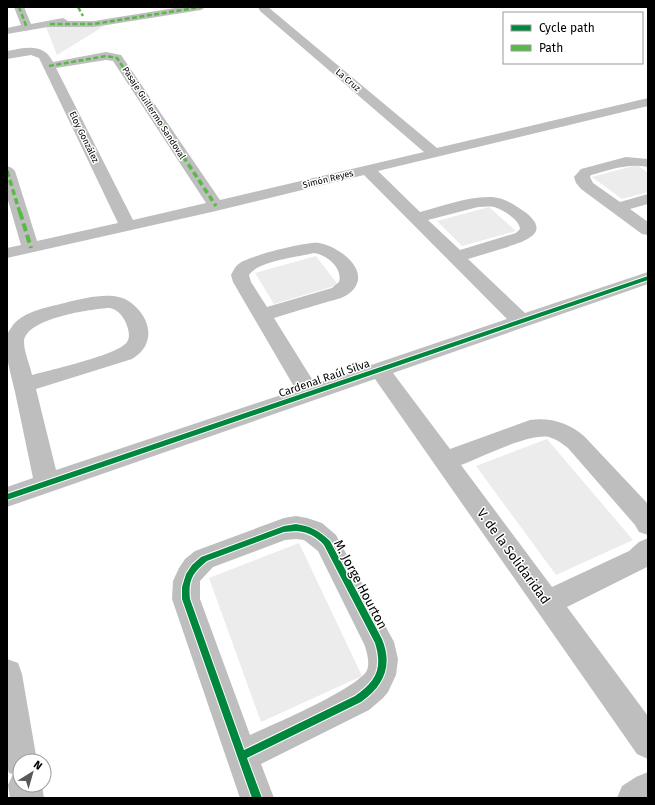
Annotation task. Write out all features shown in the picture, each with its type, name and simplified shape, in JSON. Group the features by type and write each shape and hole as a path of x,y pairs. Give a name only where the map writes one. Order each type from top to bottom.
{"street":[{"path":"19,7 27,28"},
{"path":"7,30 50,24 94,24 201,7"},
{"name":"La Cruz","path":"263,7 434,153"},
{"path":"50,24 81,11 97,12"},
{"name":"Eloy González","path":"7,55 25,52 37,52 43,54 128,226"},
{"name":"Pasaje Guillermo Sandoval","path":"49,66 106,56 118,58 216,206"},
{"name":"Simón Reyes","path":"7,254 216,206 646,103"},
{"path":"648,163 634,160 624,161 590,171 583,175 582,178 584,183 648,230"},
{"path":"367,169 521,321"},
{"path":"7,171 31,248"},
{"path":"617,208 648,199"},
{"path":"417,218 478,202 488,201 506,206 526,222 528,230 522,236 456,257"},
{"path":"262,315 339,292 348,283 350,275 348,270 333,253 314,248 250,264 242,271 240,278 262,315 310,394"},
{"name":"Cardenal Raúl Silva","path":"7,497 648,278"},
{"path":"24,385 116,358 129,352 138,342 139,337 139,333 131,312 128,308 117,303 103,301 42,316 28,322 18,331 14,342 47,484"},
{"name":"V. de la Solidaridad","path":"380,370 648,743"},
{"path":"445,461 530,429 537,427 554,429 570,437 576,442 644,517 648,524"},
{"name":"M. Jorge Hourton","path":"242,756 358,699 368,693 376,684 381,674 383,663 379,642 327,543 316,532 308,529 292,527 284,529 204,559 195,566 185,582 186,599 242,756 257,798"},
{"path":"547,603 638,559 648,550"},
{"path":"7,674 20,753"},
{"path":"634,798 648,790"}],"shaded area":[{"path":"109,23 57,55 46,27 89,27"},
{"path":"637,165 648,173 648,192 622,199 592,177"},
{"path":"489,207 516,231 462,246 437,221"},
{"path":"316,256 338,285 274,304 255,273"},
{"path":"547,439 633,540 556,575 476,466"},
{"path":"299,543 362,676 261,722 209,578"}],"marked path":[{"path":"19,7 27,28"},
{"path":"78,7 83,16"},
{"path":"50,24 94,24 201,7"},
{"path":"49,66 106,56 117,58 216,206"},
{"path":"7,171 31,248"}],"cycle path":[{"path":"7,497 648,278"},
{"path":"242,756 358,699 372,688 380,675 383,659 379,642 327,543 318,534 307,529 284,529 204,559 194,567 186,581 186,599 257,798"}]}
